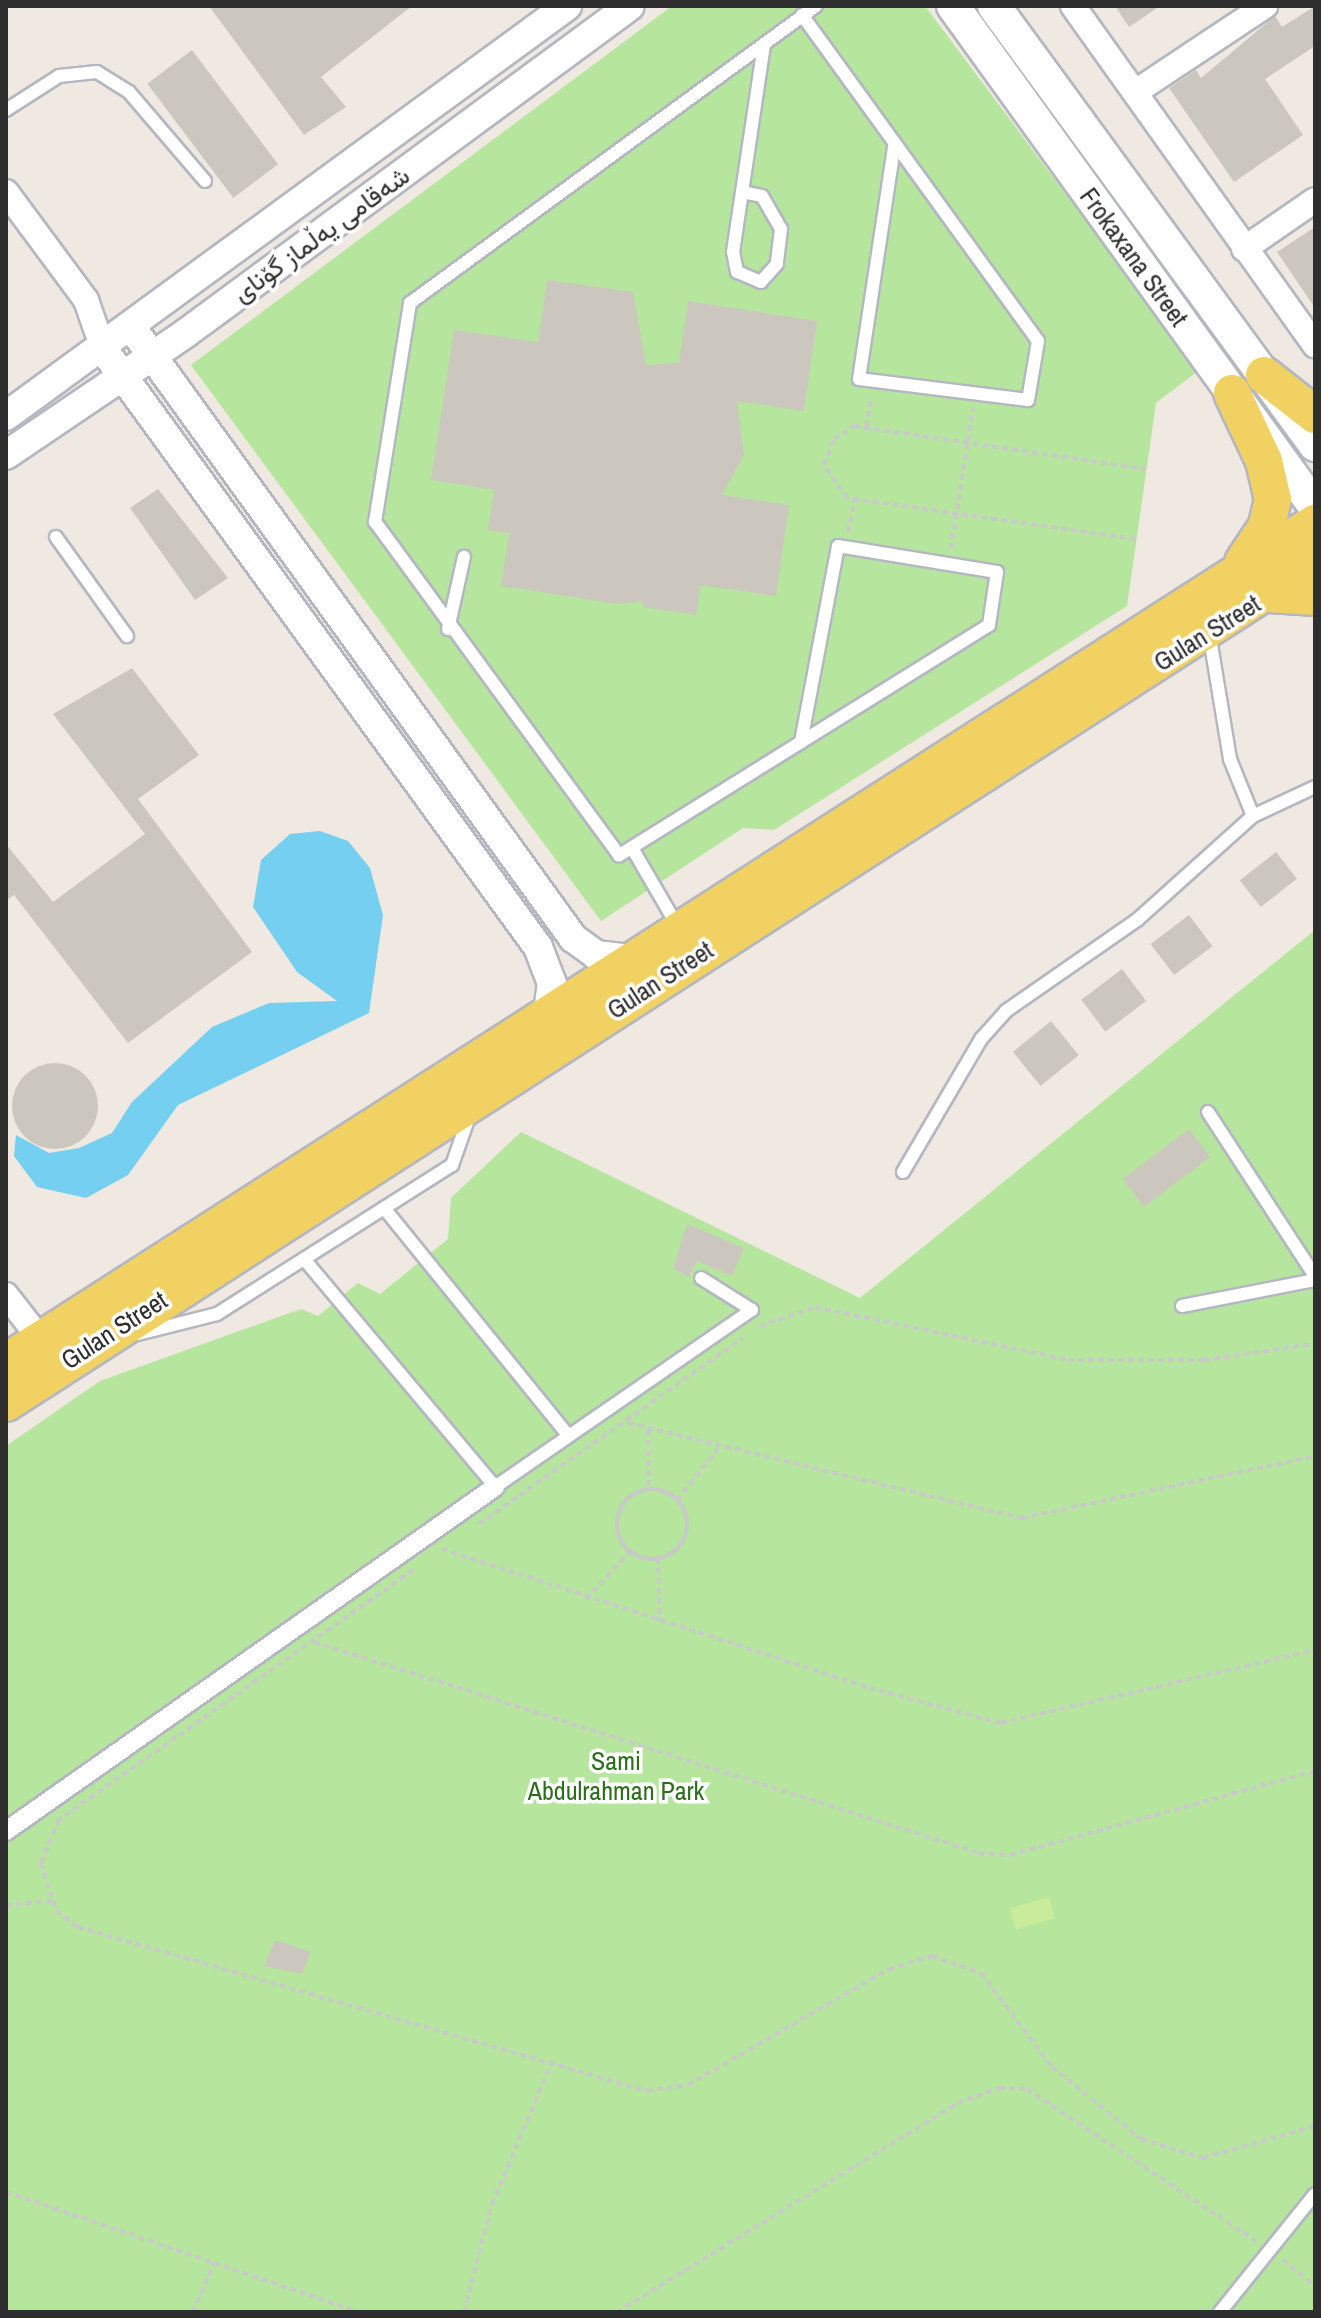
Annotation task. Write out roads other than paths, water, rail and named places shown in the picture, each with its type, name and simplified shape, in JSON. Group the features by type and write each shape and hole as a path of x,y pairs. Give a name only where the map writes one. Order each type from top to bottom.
{"main road":[{"name":"Frokaxana Street","path":"953,6 1315,507"},
{"name":"Frokaxana Street","path":"994,6 1315,445"},
{"path":"1264,375 1315,415"},
{"path":"1222,583 1255,550 1273,499 1264,461 1232,393"},
{"name":"Gulan Street","path":"6,1403 547,1017 1315,523"},
{"name":"Gulan Street","path":"6,1362 290,1199 475,1098 1270,594 1315,560"},
{"path":"1270,594 1315,597"}],"street":[{"name":"شەقامی یەڵماز گۆنای","path":"6,416 132,328 567,6"},
{"name":"شەقامی یەڵماز گۆنای","path":"6,455 153,356 630,6"},
{"path":"1073,6 1137,91 1244,249 1315,345"},
{"path":"1137,91 1265,6"},
{"path":"6,192 86,300 103,349 538,947 552,983 547,1017"},
{"path":"1244,249 1315,200"},
{"path":"86,300 132,328 564,926 596,955 639,960"},
{"path":"538,947 561,949 564,926"},
{"path":"6,1295 41,1340"},
{"path":"6,1831 495,1487"}],"lane":[{"path":"801,742 838,546 997,572 989,625 632,848 619,855 448,629 375,522 410,303 816,6"},
{"path":"802,15 894,147 1038,341 1028,400 859,379 894,147"},
{"path":"742,192 762,196 781,229 777,264 761,282 737,272 742,192 764,44"},
{"path":"6,110 59,76 97,72 129,92 205,181"},
{"path":"56,537 127,636"},
{"path":"448,629 464,557"},
{"path":"1209,632 1230,759 1253,816"},
{"path":"903,1172 981,1039 1006,1011 1137,920 1253,816 1315,787"},
{"path":"632,848 682,933"},
{"path":"85,1347 217,1314 452,1165 475,1098"},
{"path":"1182,1306 1315,1278 1208,1112"},
{"path":"384,1208 566,1433"},
{"path":"304,1259 495,1487 566,1433 752,1310 701,1278"},
{"path":"1220,2312 1315,2194"}],"water":[{"path":"320,831 348,841 370,868 383,915 369,1013 178,1105 128,1175 86,1198 37,1187 14,1156 16,1135 49,1153 79,1148 112,1133 132,1102 212,1027 269,1003 337,1001 297,972 253,907 261,860 290,834"}],"park label":[{"name":"Sami Abdulrahman Park","path":"616,1776"}]}
